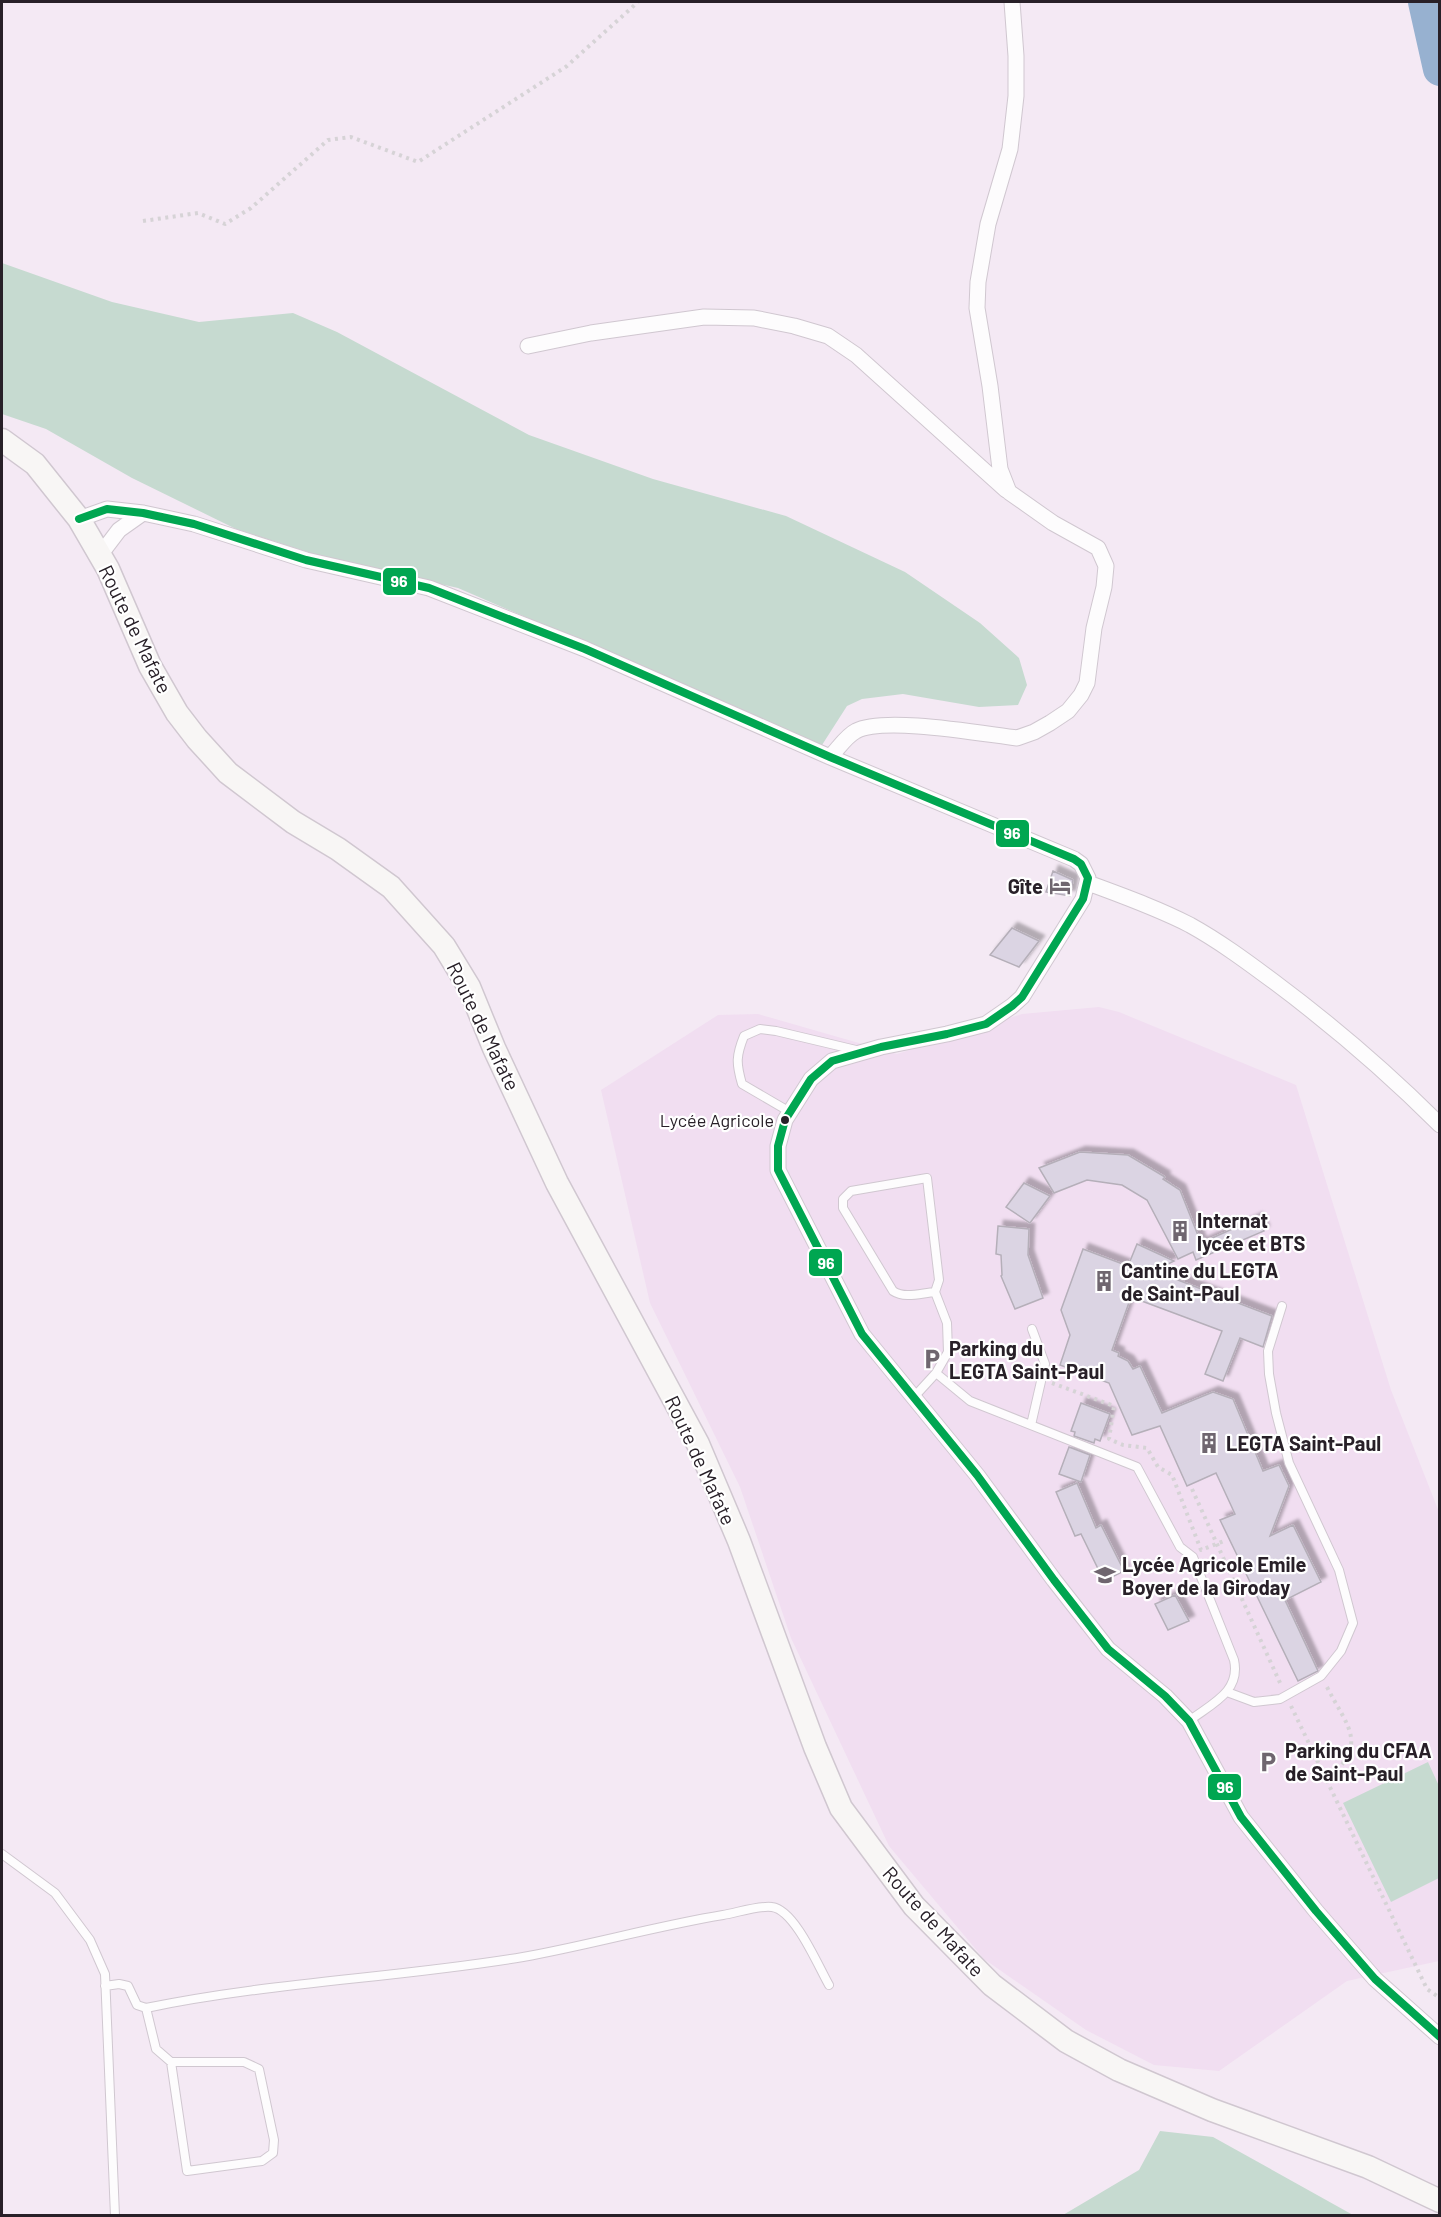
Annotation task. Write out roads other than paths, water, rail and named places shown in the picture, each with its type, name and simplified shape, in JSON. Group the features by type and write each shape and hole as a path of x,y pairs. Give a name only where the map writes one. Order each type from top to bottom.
{"main road":[{"name":"Route de Mafate","path":"2,440 35,464 79,519 108,569 150,666 177,713 197,739 228,773 293,822 338,849 391,887 444,946 470,987 494,1048 557,1183 698,1444 739,1541 815,1747 841,1808 914,1906 992,1985 1066,2041 1119,2070 1212,2110 1368,2167 1440,2201"}],"street":[{"path":"1009,492 1000,469 990,386 977,308 978,282 988,224 1010,149 1016,96 1012,2"},
{"path":"528,346 614,329 704,318 754,318 828,336 856,356 1009,492 1053,524 1098,548 1106,566 1104,587 1094,628 1087,683 1082,695 1068,711 1034,732 1017,738 902,725 873,725 855,732 830,757"},
{"path":"79,519 107,509 143,513 194,524 306,560 429,588 585,649 830,757 1082,864 1087,872 1088,883 1083,899 1022,997 986,1023 832,1060 811,1079 785,1120 778,1146 778,1170 862,1334 977,1475 1108,1649 1166,1696 1189,1721 1241,1817 1316,1911 1375,1979 1440,2037"},
{"name":"Route de Mafate","path":"100,555 119,530 143,513"},
{"path":"1088,883 1140,902 1189,924 1214,939 1323,1019 1408,1093 1440,1125"}],"lane":[{"path":"790,1112 742,1084 736,1066 738,1050 744,1036 760,1029 776,1031 863,1052"},
{"path":"914,1397 936,1373 948,1353 947,1323 935,1292 939,1280 927,1178 851,1191 843,1199 843,1208 893,1291 899,1295 935,1292"},
{"path":"1227,1692 1254,1702 1280,1699 1286,1696 1321,1676 1341,1651 1353,1623 1339,1570 1289,1463 1276,1413 1269,1374 1268,1351 1282,1306"},
{"path":"1031,1425 1045,1364 1032,1329"},
{"path":"936,1373 970,1401 1137,1467 1180,1547 1193,1557 1234,1660 1236,1671 1233,1684 1227,1692 1189,1721"},
{"path":"2,1854 55,1893 90,1940 105,1974 116,2216"},
{"path":"105,1986 119,1984 129,1986 137,2005 146,2008 253,1990 352,1977 420,1972 524,1957 695,1920 771,1907 784,1911 797,1927 830,1985"},
{"path":"146,2008 156,2049 171,2062 187,2171 262,2161 273,2152 274,2140 259,2069 244,2062 171,2062"}],"waterway":[{"path":"1425,2 1440,69"}],"place":[{"name":"Gîte","path":"1060,886"},
{"name":"Lycée Agricole","path":"785,1120"},
{"name":"Internat lycée et BTS","path":"1180,1231"},
{"name":"Cantine du LEGTA de Saint-Paul","path":"1104,1281"},
{"name":"Parking du LEGTA Saint-Paul","path":"932,1359"},
{"name":"LEGTA Saint-Paul","path":"1209,1443"},
{"name":"Lycée Agricole Emile Boyer de la Giroday","path":"1105,1575"},
{"name":"Parking du CFAA de Saint-Paul","path":"1268,1762"}]}
